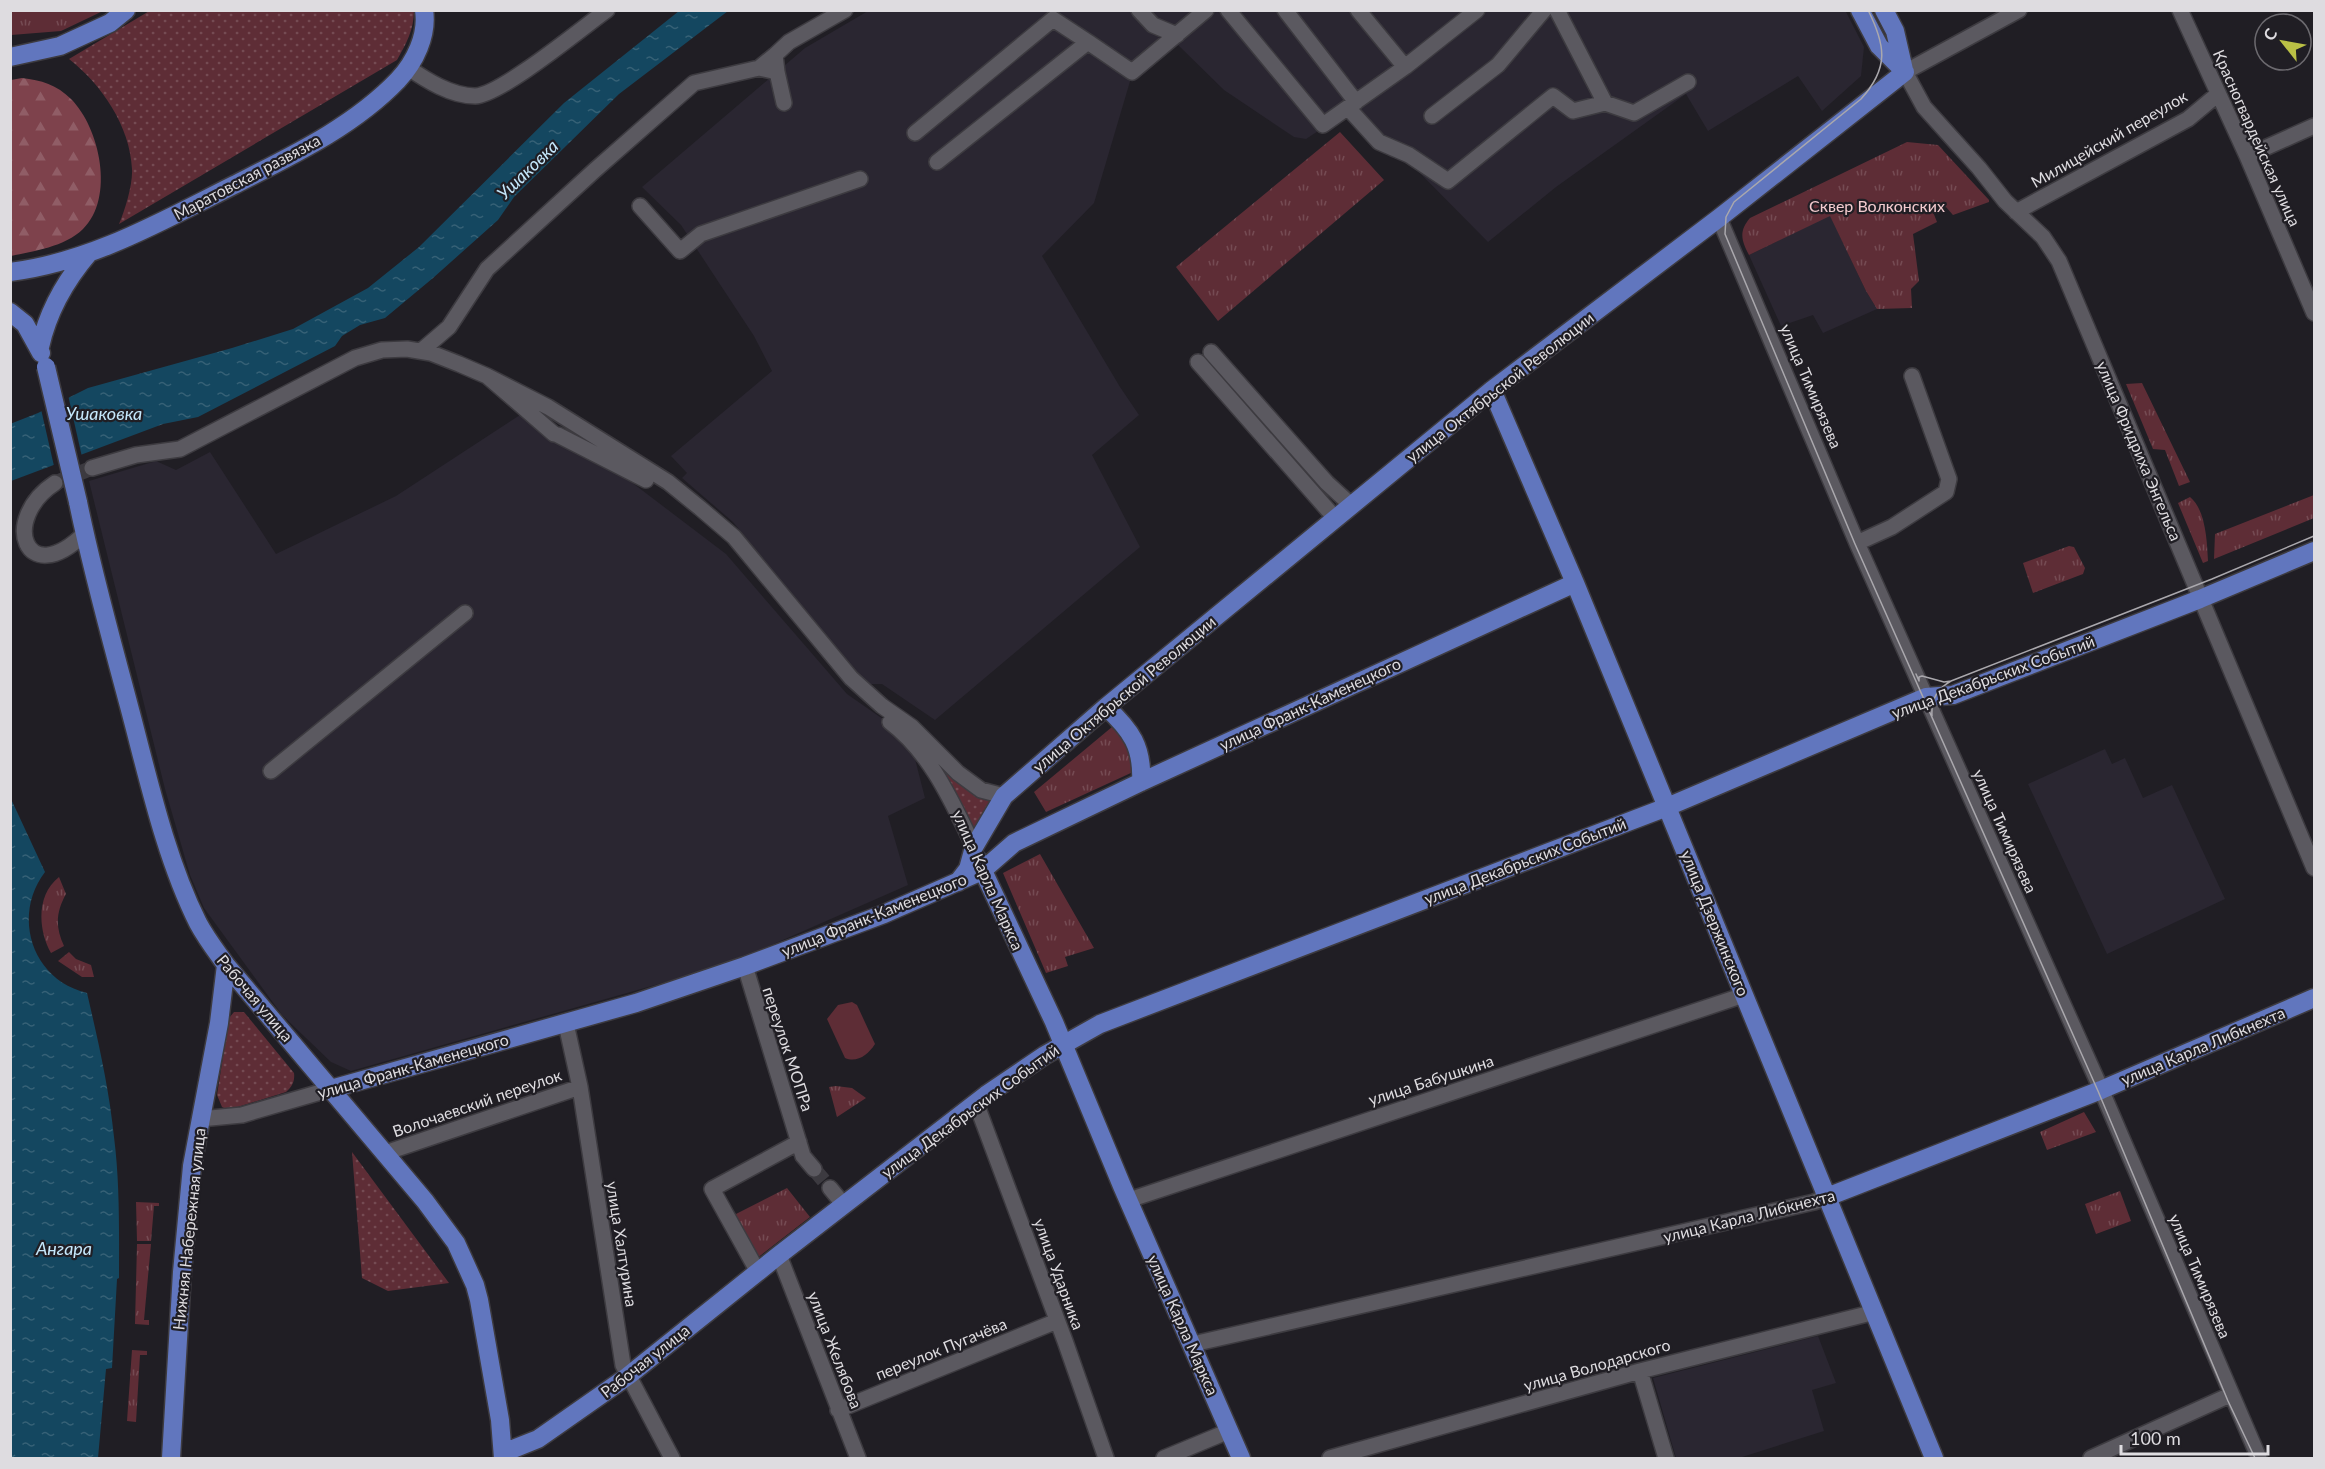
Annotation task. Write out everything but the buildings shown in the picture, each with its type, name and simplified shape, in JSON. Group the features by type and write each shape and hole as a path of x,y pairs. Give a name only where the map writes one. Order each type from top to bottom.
{"main road":[{"path":"11,56 72,41 110,23 126,10"},
{"name":"Маратовская развязка","path":"10,272 48,266 89,253 141,232 290,157 358,116 399,80 422,41 426,20 424,10"},
{"name":"улица Фридриха Энгельса","path":"1860,10 1879,46 1905,72"},
{"name":"улица Фридриха Энгельса","path":"1884,10 1895,31 1905,72"},
{"name":"улица Октябрьской Революции","path":"958,882 968,868 974,847 1004,796 1106,707 1492,390 1719,218 1905,72"},
{"path":"40,347 56,301 73,272 89,253"},
{"name":"Рабочая улица","path":"10,312 21,320 40,347 84,534 143,761 169,848 194,914 208,940 250,996 385,1152 456,1243 475,1285 488,1344 500,1420 500,1457 538,1439 628,1376 779,1254"},
{"name":"улица Дзержинского","path":"1492,390 1575,583 1934,1458"},
{"name":"улица Декабрьских Событий","path":"779,1254 976,1103 1063,1043 1100,1024 1667,807 1926,697 1953,695 2200,599 2314,551"},
{"name":"улица Франк-Каменецкого","path":"331,1089 636,1003 745,966 884,914 982,871 1004,850 1021,839 1575,583"},
{"path":"1106,707 1119,719 1134,740 1142,761 1141,782"},
{"path":"984,829 984,842 989,848 1004,850"},
{"name":"улица Карла Маркса","path":"974,847 982,871 1063,1043 1241,1458"},
{"name":"Нижняя Набережная улица","path":"171,1458 182,1272 192,1166 219,1023 226,965"},
{"name":"улица Карла Либкнехта","path":"1827,1197 2101,1090 2314,998"}],"street":[{"path":"407,67 450,91 476,96 497,89 608,10"},
{"path":"759,68 789,42 845,10"},
{"path":"1139,10 1153,25 1178,35"},
{"path":"915,133 1053,19 1132,72 1206,10"},
{"path":"1228,10 1323,125 1404,67 1477,10"},
{"path":"1285,10 1379,142 1409,155 1448,181 1553,96 1573,111 1605,103 1634,112 1688,82"},
{"path":"1358,10 1404,67"},
{"path":"1432,116 1498,64 1544,10"},
{"path":"1557,10 1605,103"},
{"name":"улица Октябрьской Революции","path":"1905,72 2019,10"},
{"name":"Красногвардейская улица","path":"2180,10 2247,156 2314,313"},
{"path":"937,162 1088,42"},
{"path":"775,55 784,103"},
{"path":"421,351 449,327 487,269 694,83 759,68 777,72"},
{"name":"улица Фридриха Энгельса","path":"1905,72 1924,107 2016,212 2043,237 2060,261 2314,868"},
{"name":"Милицейский переулок","path":"2016,212 2188,118 2218,94"},
{"path":"2247,156 2314,126"},
{"path":"640,206 680,251 701,234 857,180"},
{"name":"улица Тимирязева","path":"1719,218 1857,543 2101,1090 2259,1458"},
{"path":"92,468 136,455 180,449 355,358 382,350 421,351 490,371 502,384 565,418 668,482 700,507 734,537 851,678 882,706 912,727 958,773 981,790 1004,796"},
{"path":"1335,519 1205,357 1327,483 1352,505"},
{"name":"улица Карла Маркса","path":"490,371 556,435 645,479 705,522 747,562 840,673 903,733 928,763 948,794 974,847"},
{"path":"1857,543 1892,527 1946,492 1949,478 1912,376"},
{"path":"556,435 566,434 569,429 569,422 565,418"},
{"path":"55,483 36,500 26,516 21,529 24,542 33,551 49,555 66,549 84,534"},
{"path":"271,771 465,613"},
{"name":"переулок МОПРа","path":"745,966 803,1156 814,1169"},
{"name":"улица Бабушкина","path":"1129,1200 1744,995"},
{"name":"улица Халтурина","path":"566,1024 580,1087 620,1353 628,1376 672,1458"},
{"name":"Волочаевский переулок","path":"385,1152 580,1087"},
{"name":"улица Франк-Каменецкого","path":"200,1119 242,1115 331,1089"},
{"name":"улица Ударника","path":"976,1103 1106,1458"},
{"path":"758,1272 712,1189 799,1142"},
{"path":"830,1188 844,1205"},
{"name":"улица Карла Либкнехта","path":"1193,1344 1517,1271 1814,1202 1827,1197"},
{"name":"улица Желябова","path":"779,1254 858,1458"},
{"name":"улица Володарского","path":"1330,1458 1875,1312"},
{"name":"переулок Пугачёва","path":"838,1410 1057,1322"},
{"path":"1645,1375 1666,1458"},
{"path":"1645,1375 1675,1458"},
{"path":"2091,1458 2230,1395"},
{"path":"1164,1458 1229,1431"}],"shaded area":[{"path":"1845,10 1864,47 1861,76 1822,111 1798,76 1708,131 1686,94 1556,187 1488,242 1408,161 1390,157 1347,112 1306,139 1294,137 1224,90 1176,43 1131,78 1094,203 1042,256 1139,415 1092,455 1140,547 935,720 882,684 864,684 733,522 682,478 687,473 671,456 772,371 754,336 681,225 642,187 805,48 868,11"},
{"path":"1830,215 1877,309 1823,333 1813,315 1781,326 1749,255"},
{"path":"520,415 626,478 726,554 847,694 903,733 914,755 925,798 888,816 908,885 726,965 351,1071 331,1062 282,1015 204,908 190,875 165,789 89,481 156,461 176,470 210,452 276,554 396,496"},
{"path":"2105,749 2112,764 2125,758 2143,798 2172,785 2225,899 2107,954 2028,784"},
{"path":"1818,1336 1836,1383 1812,1390 1824,1431 1739,1458 1676,1458 1653,1378"}],"green space":[{"path":"11,10 103,11 61,31 11,35"},
{"path":"151,10 414,10 414,17 411,30 397,60 119,224 132,175 126,137 103,94 69,59"},
{"path":"22,78 54,87 66,94 81,112 90,127 96,145 101,182 99,200 93,216 76,235 58,244 11,256 11,80"},
{"path":"1340,132 1384,180 1218,321 1176,267"},
{"name":"Сквер Волконских","path":"1907,142 1938,145 1989,200 1989,202 1953,215 1946,207 1933,212 1937,222 1913,234 1919,281 1911,289 1912,308 1877,309 1830,216 1749,255 1742,236 1750,218"},
{"path":"2142,383 2190,482 2179,486 2165,450 2153,449 2126,384"},
{"path":"2314,495 2314,518 2214,559 2215,534"},
{"path":"2190,497 2199,510 2205,527 2208,561 2203,563 2178,503"},
{"path":"2069,546 2074,547 2085,568 2083,574 2033,593 2023,563"},
{"path":"1112,727 1127,741 1132,757 1133,772 1046,812 1034,792"},
{"path":"925,752 998,797 973,838"},
{"path":"1040,854 1094,948 1065,957 1068,966 1046,973 1003,873"},
{"path":"59,877 66,894 60,907 58,920 64,946 51,953 42,924 43,903 46,893"},
{"path":"69,952 76,959 91,965 94,977 82,977 58,961"},
{"path":"852,1002 857,1005 875,1044 866,1055 858,1059 845,1058 827,1019 838,1005"},
{"path":"234,1012 244,1012 294,1073 294,1076 293,1084 286,1092 228,1110 222,1107 217,1095 229,1018"},
{"path":"829,1087 852,1088 866,1098 837,1117"},
{"path":"2084,1112 2096,1132 2047,1150 2040,1132"},
{"path":"352,1152 449,1283 388,1291 362,1278"},
{"path":"787,1188 810,1217 756,1259 734,1215"},
{"path":"2120,1191 2131,1221 2096,1234 2085,1204"},
{"path":"136,1202 159,1203 159,1206 154,1206 151,1241 137,1241"},
{"path":"137,1244 151,1244 144,1320 149,1320 149,1325 135,1324"},
{"path":"132,1350 147,1351 147,1355 140,1355 136,1422 127,1421"}],"water":[{"name":"Ушаковка","path":"679,11 728,11 619,94 514,197 498,220 385,318 360,325 342,336 335,346 198,417 163,424 11,481 10,424 88,388 293,329 368,288 419,247 564,103"},
{"name":"Ангара","path":"11,799 45,872 35,889 30,907 29,926 33,944 40,960 52,975 68,986 87,993 103,1064 112,1119 118,1190 119,1278 117,1279 112,1368 106,1369 98,1458 11,1458"}],"pier":[{"path":"68,395 82,457 54,466 41,409"}],"tunnel":[{"path":"55,483 92,468"},
{"path":"814,1169 830,1188"}],"tram line":[{"path":"1868,10 1878,35 1882,56 1880,67 1870,88 1861,99 1734,202 1726,217 1725,234 1855,544 2098,1091 2228,1401 2255,1458"},
{"path":"1932,716 1936,695 1951,681 2212,579 2314,536"},
{"path":"1916,674 1919,681 1919,677 1922,676 1944,682 1951,681"}]}
